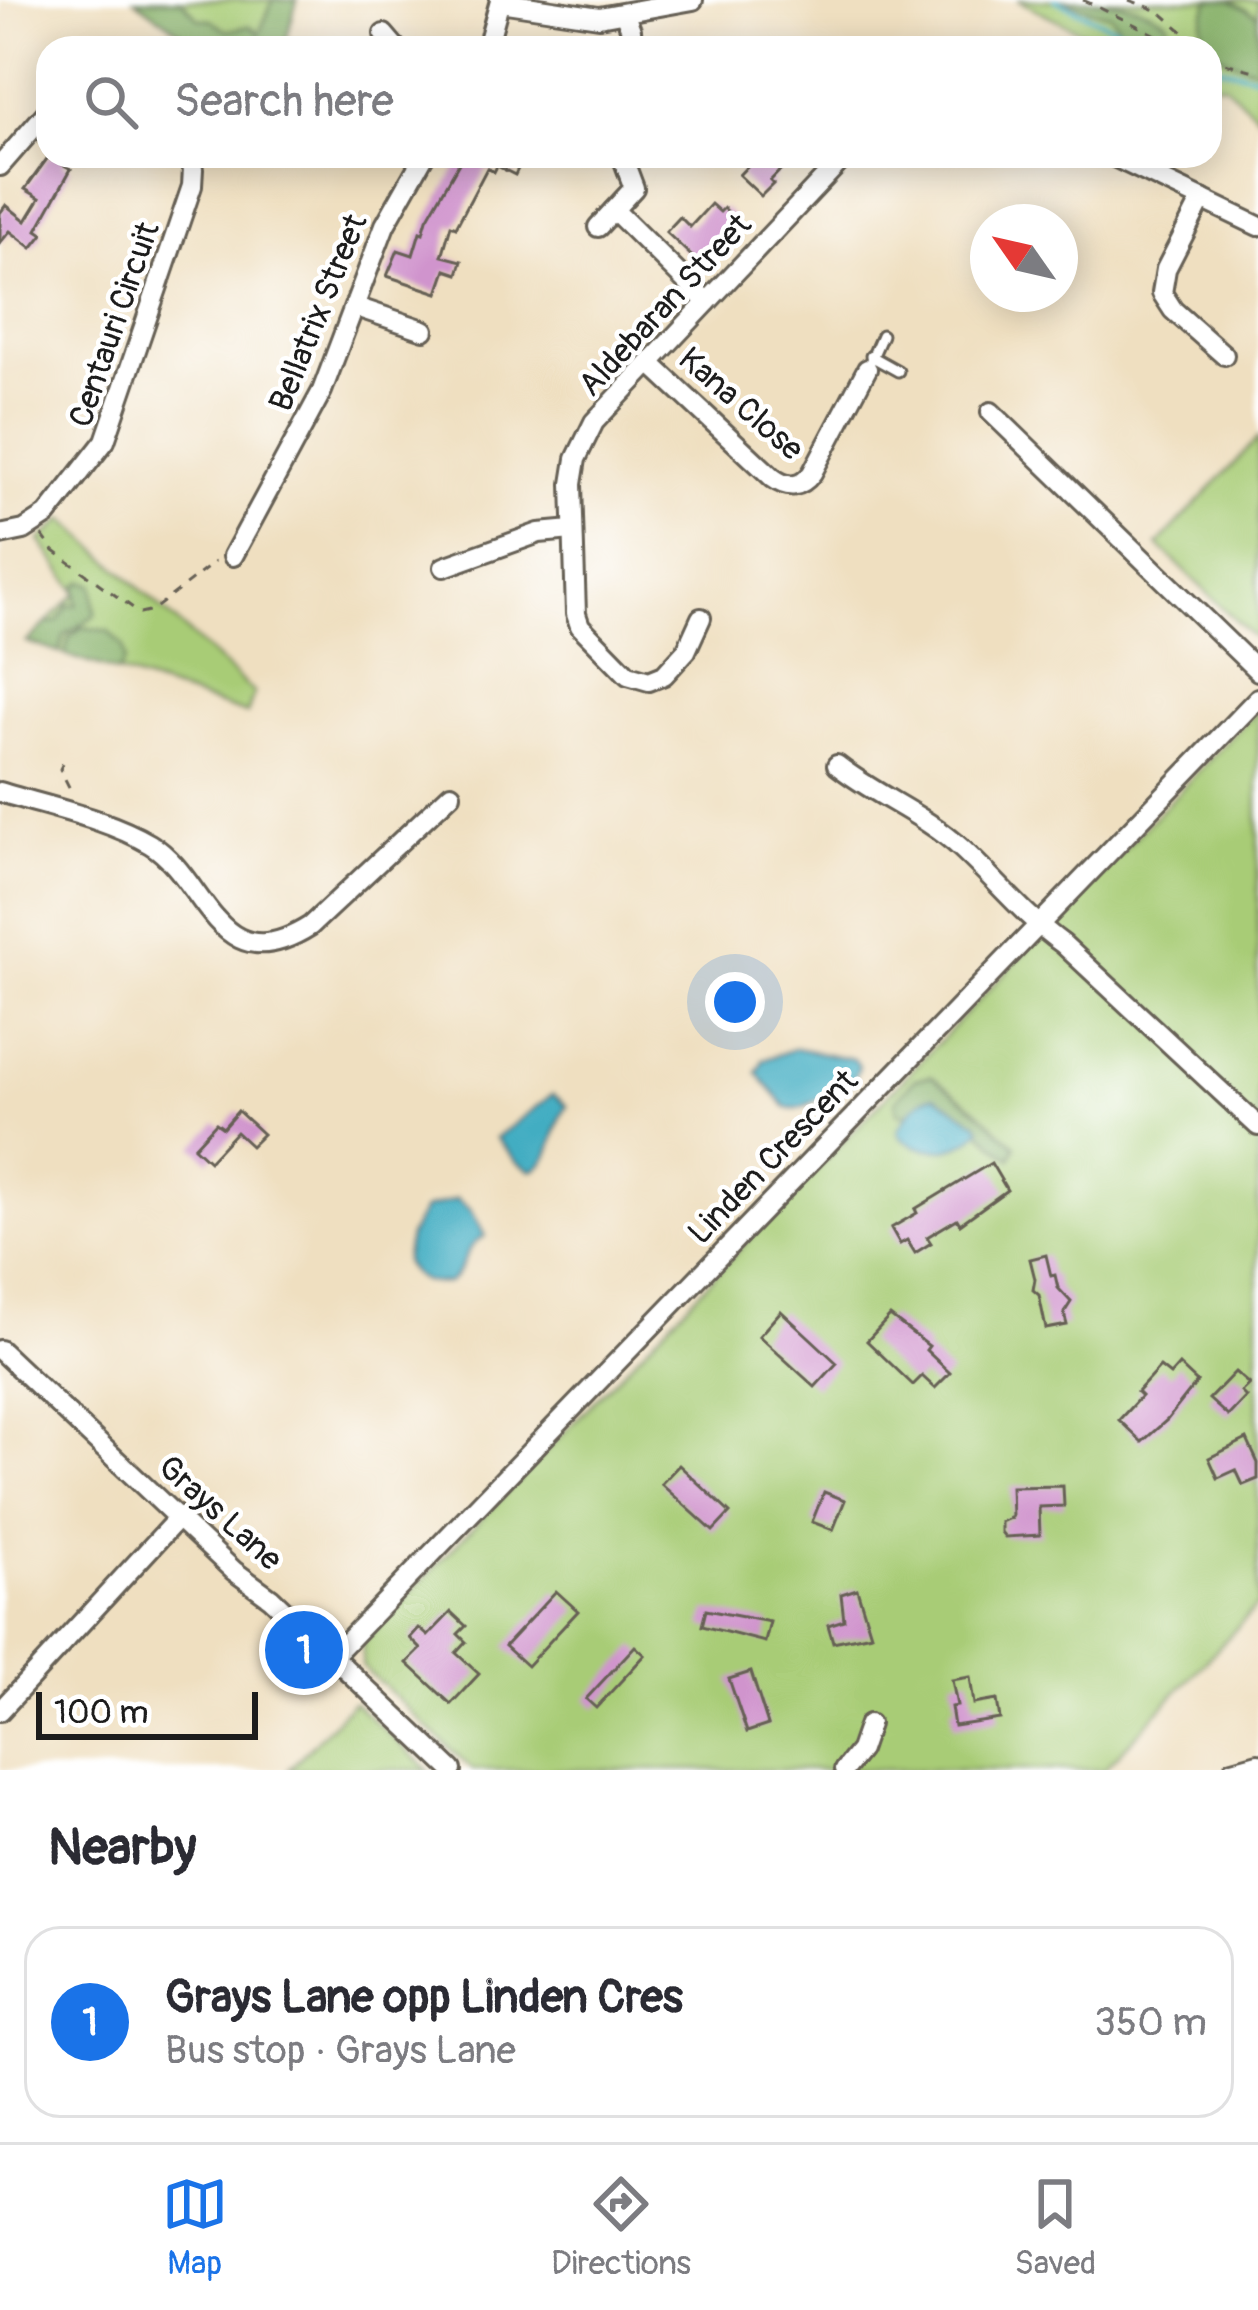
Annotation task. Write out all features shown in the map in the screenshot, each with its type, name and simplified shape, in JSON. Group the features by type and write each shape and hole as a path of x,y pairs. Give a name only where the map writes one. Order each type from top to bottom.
{"street":[{"path":"491,36 500,1 592,16 625,15 693,0"},
{"path":"625,15 632,36"},
{"path":"0,166 36,125"},
{"name":"Centauri Circuit","path":"0,535 35,524 79,478 111,429 192,186 193,168"},
{"name":"Bellatrix Street","path":"233,556 322,392 385,225 417,168"},
{"path":"598,227 634,188 626,168"},
{"name":"Aldebaran Street","path":"701,618 694,641 664,675 643,681 628,676 593,644 578,620 574,472 594,422 834,168"},
{"path":"1137,168 1258,226"},
{"path":"1202,199 1166,269 1159,294 1224,355"},
{"path":"614,211 707,302"},
{"path":"356,307 424,330"},
{"name":"Kana Close","path":"650,363 795,493 812,473 869,363"},
{"path":"991,412 1258,671"},
{"path":"444,567 539,533 572,530"},
{"name":"Linden Crescent","path":"331,1658 1258,698"},
{"path":"837,766 961,847 1036,926 1063,944 1258,1126"},
{"path":"0,792 152,845 172,860 219,926 242,938 262,941 282,939 310,926 451,794"},
{"name":"Grays Lane","path":"0,1350 452,1770"},
{"path":"0,1711 179,1516"},
{"path":"844,1770 860,1750 869,1724"},
{"path":"1233,1770 1258,1763"}],"lane":[{"path":"882,334 869,363 898,371"}],"path":[{"path":"1083,0 1159,36"},
{"path":"1129,0 1159,11 1181,36"},
{"path":"1222,62 1258,72"},
{"path":"35,524 54,551 140,614 153,610 215,562 233,556"},
{"path":"63,763 60,769 71,791"}],"green space":[{"path":"135,0 297,0 287,36 186,36"},
{"path":"135,0 181,0 199,19 210,19 227,31 250,26 259,34 273,0 297,0 287,36 186,36"},
{"path":"1017,0 1258,0 1258,116 1222,85 1222,36 1090,36"},
{"path":"1058,0 1130,5 1168,22 1164,36 1125,36 1111,15"},
{"path":"1210,0 1229,0 1258,16 1258,69 1222,56 1222,36 1204,36 1204,15"},
{"path":"1258,438 1258,642 1158,545"},
{"path":"64,519 254,693 247,714 27,642 77,593 40,540"},
{"path":"83,581 93,585 95,615 64,636 60,653 27,642 46,624 57,622 69,605 77,605 76,586"},
{"path":"82,627 108,631 123,646 125,660 118,672 65,655 69,638"},
{"path":"1258,709 1258,1605 1104,1770 473,1770 362,1666 363,1642"},
{"path":"931,1076 1016,1146 1011,1159 966,1119 927,1100 908,1115 897,1113 895,1101 915,1079"},
{"path":"353,1702 429,1770 288,1770"}],"water":[{"path":"796,1048 854,1059 859,1066 853,1082 838,1095 800,1108 786,1107 757,1073 763,1060"},
{"path":"553,1094 567,1106 546,1159 532,1171 496,1138"},
{"path":"935,1095 981,1129 963,1143 942,1150 920,1148 900,1137 898,1130 913,1108"},
{"path":"457,1199 471,1210 485,1236 471,1247 448,1283 422,1280 404,1261 409,1236 424,1209"}],"building":[{"path":"40,168 71,169 37,230 43,234 32,248 10,231 0,243 0,213 6,205 26,221 40,198 25,189"},
{"path":"456,168 487,168 456,227 451,225 442,256 462,261 458,274 446,270 438,293 387,276 398,250 413,255"},
{"path":"746,168 782,168 761,196 739,175"},
{"path":"711,204 735,219 701,265 666,232 680,217 690,227"},
{"path":"238,1111 263,1134 251,1146 236,1132 209,1161 194,1147 216,1123 223,1128"},
{"path":"991,1163 1007,1190 960,1224 957,1219 927,1237 931,1243 915,1253 907,1240 900,1244 891,1228"},
{"path":"1046,1255 1051,1276 1055,1275 1058,1288 1071,1302 1064,1313 1067,1325 1046,1329 1039,1295 1033,1290 1030,1259"},
{"path":"781,1311 837,1363 815,1387 759,1336"},
{"path":"890,1316 929,1346 926,1350 950,1373 935,1388 922,1376 913,1385 867,1341"},
{"path":"1179,1365 1197,1382 1142,1442 1119,1420 1160,1367 1170,1375"},
{"path":"1235,1372 1249,1384 1241,1392 1246,1397 1228,1416 1209,1399"},
{"path":"1247,1439 1258,1463 1258,1479 1243,1485 1236,1470 1218,1478 1209,1458"},
{"path":"679,1465 730,1513 713,1531 661,1484"},
{"path":"1063,1486 1064,1506 1039,1507 1040,1535 1005,1537 1001,1522 1012,1517 1011,1487"},
{"path":"824,1492 845,1500 833,1530 812,1522"},
{"path":"857,1589 871,1634 833,1642 828,1625 844,1620 841,1594"},
{"path":"556,1591 578,1611 527,1666 505,1646"},
{"path":"706,1610 770,1622 765,1642 702,1626"},
{"path":"451,1612 466,1626 458,1634 466,1642 456,1653 479,1674 451,1704 407,1663 421,1649 410,1638 419,1628 428,1636"},
{"path":"635,1646 645,1655 596,1708 586,1699"},
{"path":"751,1672 768,1725 747,1732 729,1679"},
{"path":"970,1677 974,1704 997,1700 1000,1719 954,1726 951,1707 957,1706 952,1680"}],"waterway":[{"path":"1055,0 1132,36"},
{"path":"1222,68 1258,76"}],"place":[{"name":"Grays Lane opp Linden Cres","path":"304,1650"}]}
